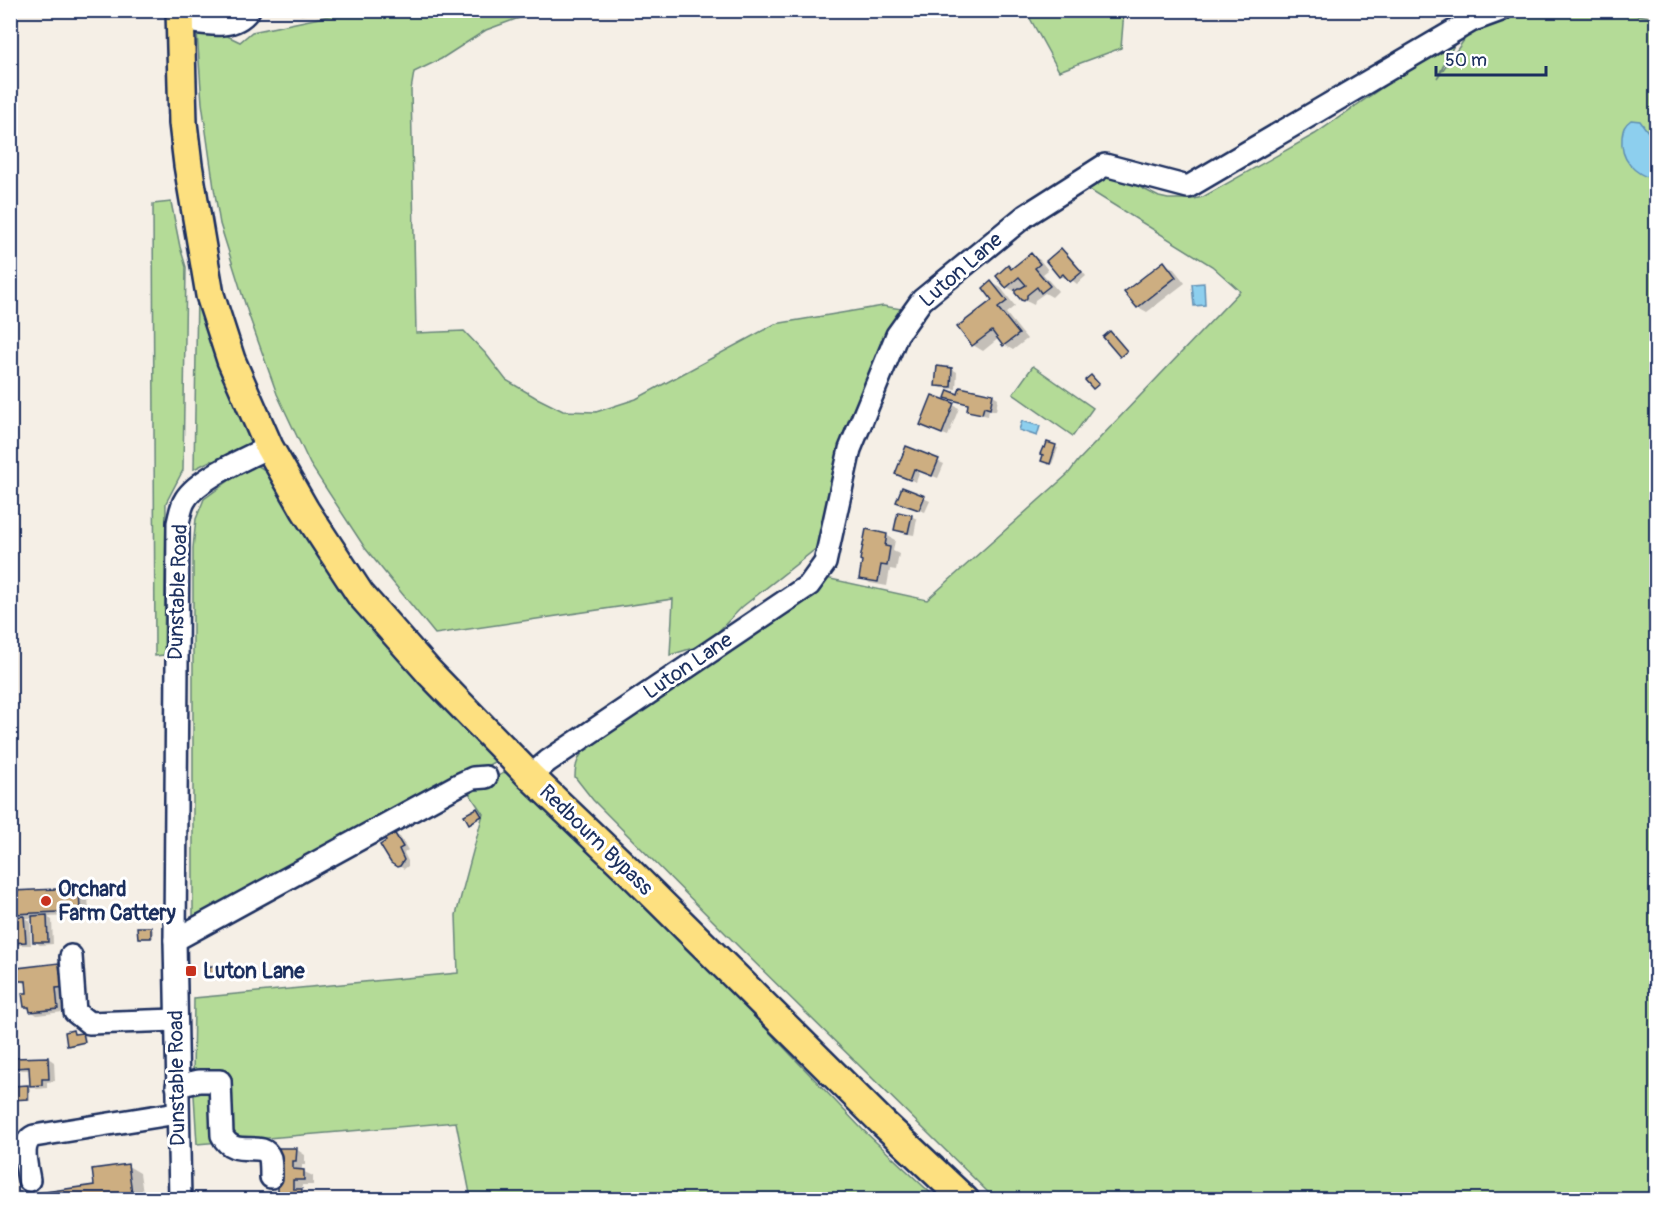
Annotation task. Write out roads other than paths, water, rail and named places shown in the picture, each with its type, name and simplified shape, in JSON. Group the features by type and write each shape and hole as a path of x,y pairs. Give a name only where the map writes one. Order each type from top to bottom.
{"main road":[{"path":"180,15 183,123 210,295 231,360 269,447"},
{"name":"Redbourn Bypass","path":"269,447 305,510 360,594 429,672 530,776 883,1123 965,1200"}],"street":[{"path":"180,15 217,25 230,24 242,18 249,10"},
{"name":"Luton Lane","path":"530,776 548,761 809,585 825,563 850,449 897,335 922,300 1025,216 1105,165 1188,187 1471,21 1501,10"},
{"name":"Dunstable Road","path":"180,1200 175,940 178,523 184,502 192,489 269,447"},
{"path":"175,940 460,784 473,778 486,777"},
{"path":"71,956 75,1012 89,1023 176,1020"},
{"path":"177,1086 199,1081 220,1080 224,1140 230,1146 241,1149 264,1150 270,1159 271,1177"},
{"path":"29,1180 25,1149 26,1142 34,1136 177,1113"}],"water":[{"path":"1631,120 1640,121 1656,145 1655,180 1635,170 1623,153 1623,132 1625,125"},
{"path":"1204,283 1205,305 1194,306 1192,284"},
{"path":"1022,421 1040,426 1037,436 1019,430"}],"place":[{"name":"Orchard Farm Cattery","path":"46,901"},
{"name":"Luton Lane","path":"191,971"}]}
